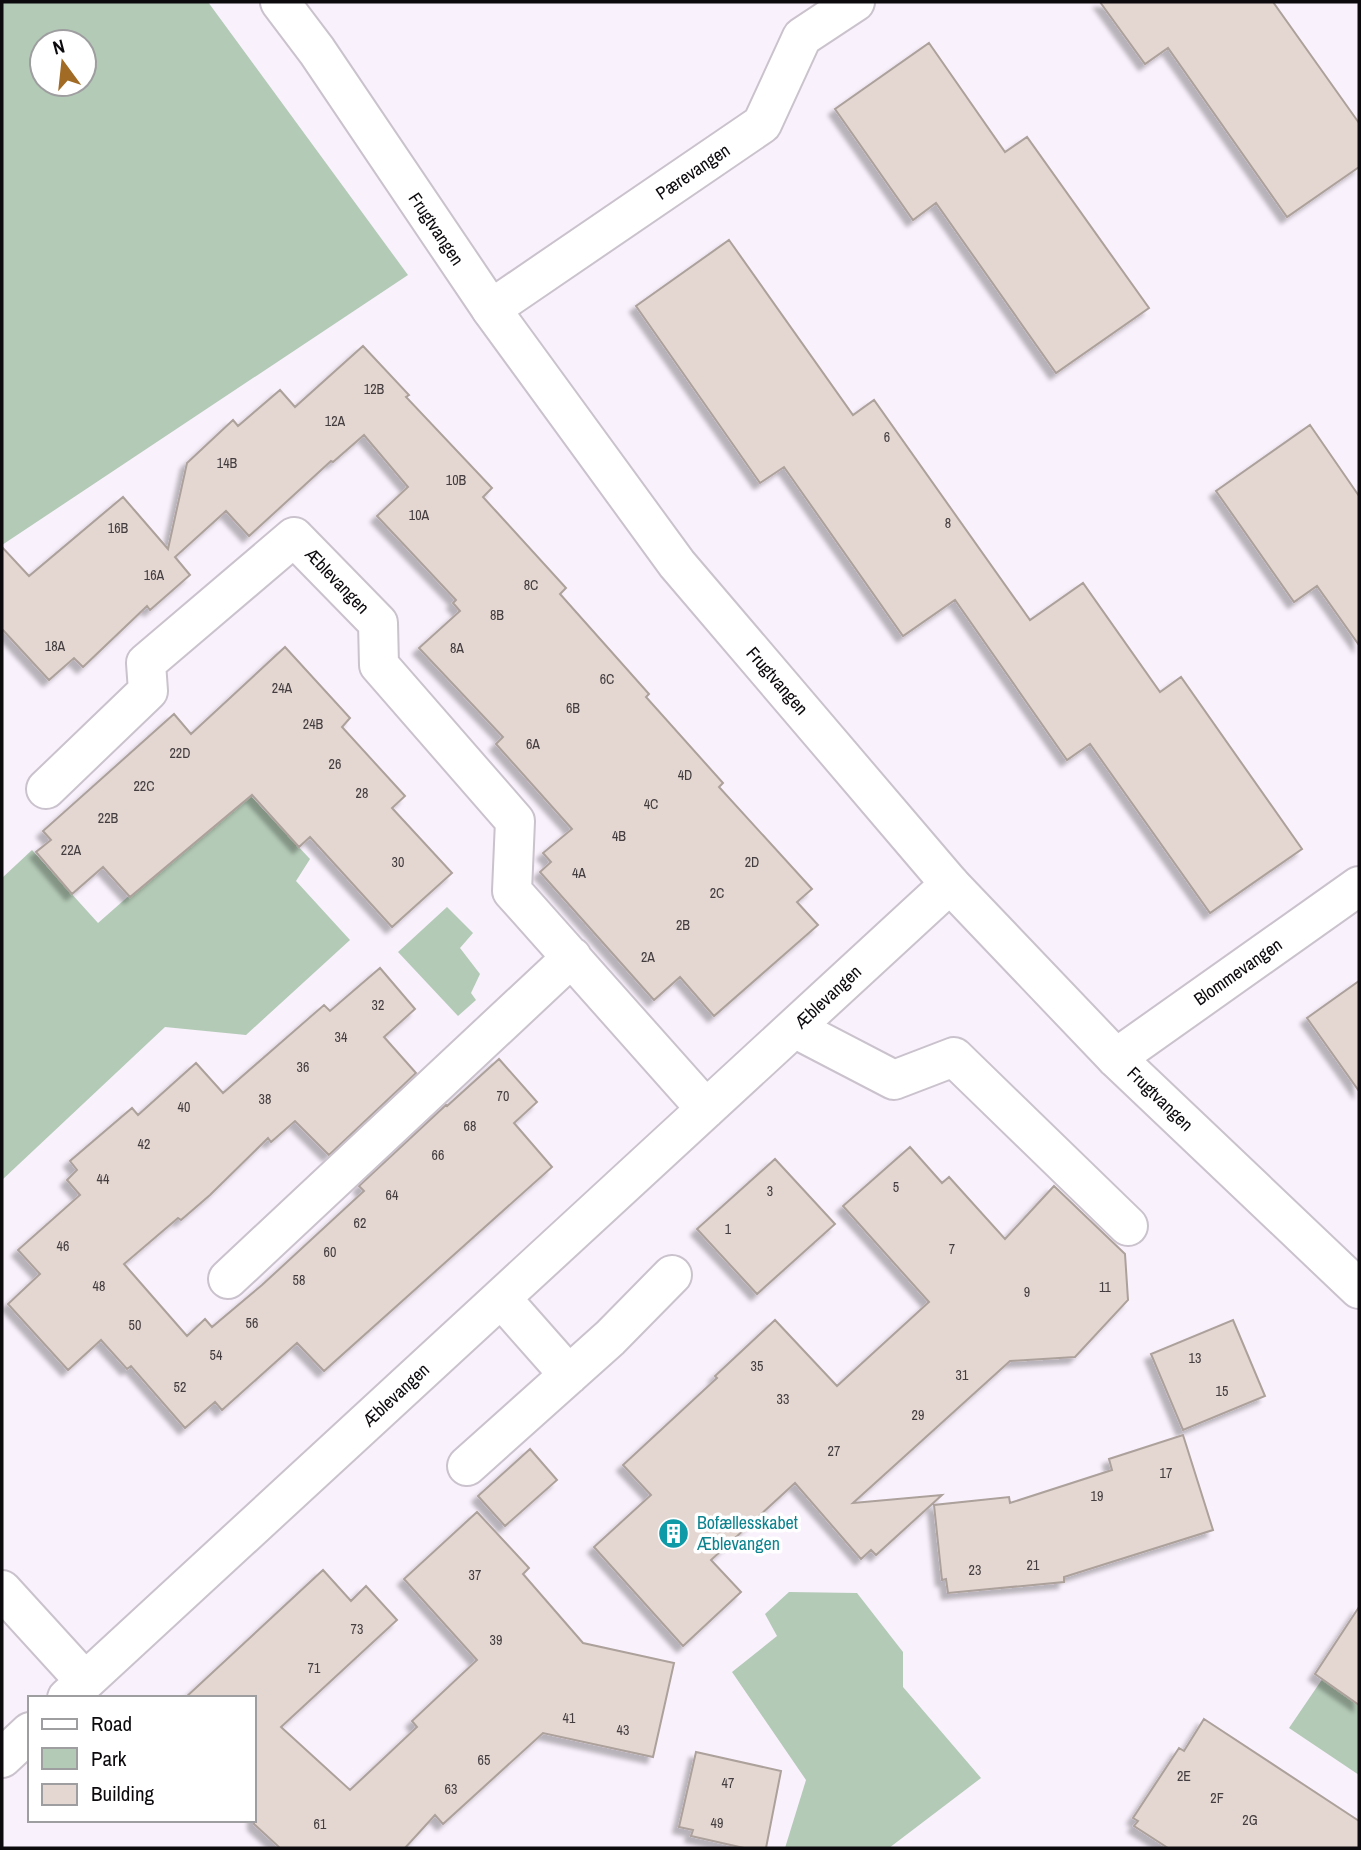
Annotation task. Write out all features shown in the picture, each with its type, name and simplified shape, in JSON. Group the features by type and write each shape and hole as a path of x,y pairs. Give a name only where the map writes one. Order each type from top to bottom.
{"street":[{"name":"Frugtvangen","path":"280,2 317,51 491,309 677,564 950,884 1116,1058 1359,1289"},
{"name":"Pærevangen","path":"491,309 762,124 802,37 855,2"},
{"name":"Æblevangen","path":"47,789 148,691 146,663 295,537 378,623 379,665 515,821 512,891 706,1109"},
{"name":"Æblevangen","path":"2,1590 76,1689 950,884"},
{"name":"Blommevangen","path":"1116,1058 1359,886"},
{"path":"228,1279 572,957"},
{"path":"794,1028 894,1080 954,1057 1128,1226"},
{"path":"467,1466 610,1338 672,1275"},
{"path":"502,1298 569,1375"},
{"path":"2,1758 28,1734"}],"green space":[{"path":"2,2 208,2 408,275 2,545"},
{"path":"247,792 310,859 296,881 350,940 246,1035 165,1027 2,1180 2,878 32,850 98,923"},
{"path":"447,907 473,933 460,948 480,974 471,993 476,1000 458,1016 398,952"},
{"path":"789,1592 857,1593 903,1652 903,1687 981,1778 889,1848 785,1848 806,1780 732,1672 777,1636 765,1614"},
{"path":"1323,1678 1359,1702 1359,1775 1289,1728"}],"building":[{"path":"1100,2 1273,2 1359,123 1359,167 1287,217 1168,48 1145,64"},
{"path":"929,43 1005,152 1027,137 1149,308 1056,373 936,203 913,220 835,109"},
{"path":"729,240 853,415 874,400 1030,620 1083,583 1160,692 1181,677 1302,849 1210,913 1090,744 1067,760 955,600 903,636 784,467 760,483 636,306"},
{"path":"363,346 409,395 406,397 492,488 483,497 566,588 560,594 649,694 646,697 723,783 719,787 812,889 797,902 818,925 714,1016 680,977 654,1000 540,872 551,862 543,853 572,829 496,744 503,737 419,648 460,611 453,603 456,600 377,516 408,487 364,435 331,461 249,536 226,511 175,557 190,575 150,610 147,606 83,667 74,658 49,680 2,629 2,547 29,576 123,497 168,549 187,463 233,420 238,426 280,390 295,407"},
{"path":"1310,425 1359,496 1359,645 1317,586 1294,602 1216,491"},
{"path":"285,647 350,718 342,727 405,796 392,808 452,873 392,927 310,837 299,847 252,795 130,897 103,867 72,894 36,852 51,840 43,831 174,714 191,734"},
{"path":"380,968 415,1009 384,1037 416,1073 329,1155 295,1121 271,1142 268,1138 210,1195 124,1264 187,1336 205,1319 212,1327 364,1191 359,1186 499,1059 537,1102 514,1123 552,1167 324,1371 297,1343 222,1410 215,1402 185,1428 131,1366 127,1369 101,1340 68,1370 8,1304 40,1274 18,1250 80,1195 67,1180 77,1170 70,1161 132,1108 138,1115 196,1063 223,1093 324,1005 330,1011"},
{"path":"1359,981 1359,1091 1307,1018"},
{"path":"910,1147 942,1183 949,1177 1005,1239 1054,1186 1125,1254 1128,1300 1075,1357 1010,1361 853,1503 942,1495 876,1555 871,1550 861,1559 795,1483 711,1560 741,1592 683,1646 594,1547 651,1495 623,1465 775,1320 837,1386 929,1302 843,1206"},
{"path":"775,1159 835,1224 757,1294 697,1229"},
{"path":"1233,1320 1265,1396 1183,1430 1151,1354"},
{"path":"1183,1435 1213,1530 1064,1577 1064,1582 948,1593 946,1579 942,1580 934,1505 1009,1497 1010,1503 1112,1470 1109,1459"},
{"path":"530,1449 557,1480 505,1526 478,1496"},
{"path":"477,1512 529,1568 523,1574 583,1643 674,1663 653,1757 543,1733 443,1824 435,1815 405,1848 280,1848 254,1824 256,1696 187,1696 323,1570 351,1601 366,1586 397,1620 281,1727 350,1790 417,1727 412,1721 477,1660 404,1579"},
{"path":"1359,1607 1359,1705 1315,1674"},
{"path":"1204,1719 1359,1821 1359,1848 1168,1848 1134,1826 1138,1821 1133,1818 1179,1748 1184,1751"},
{"path":"696,1752 781,1771 766,1848 744,1848 691,1836 693,1830 679,1827"}],"place":[{"name":"Bofællesskabet Æblevangen","path":"674,1533"}]}
